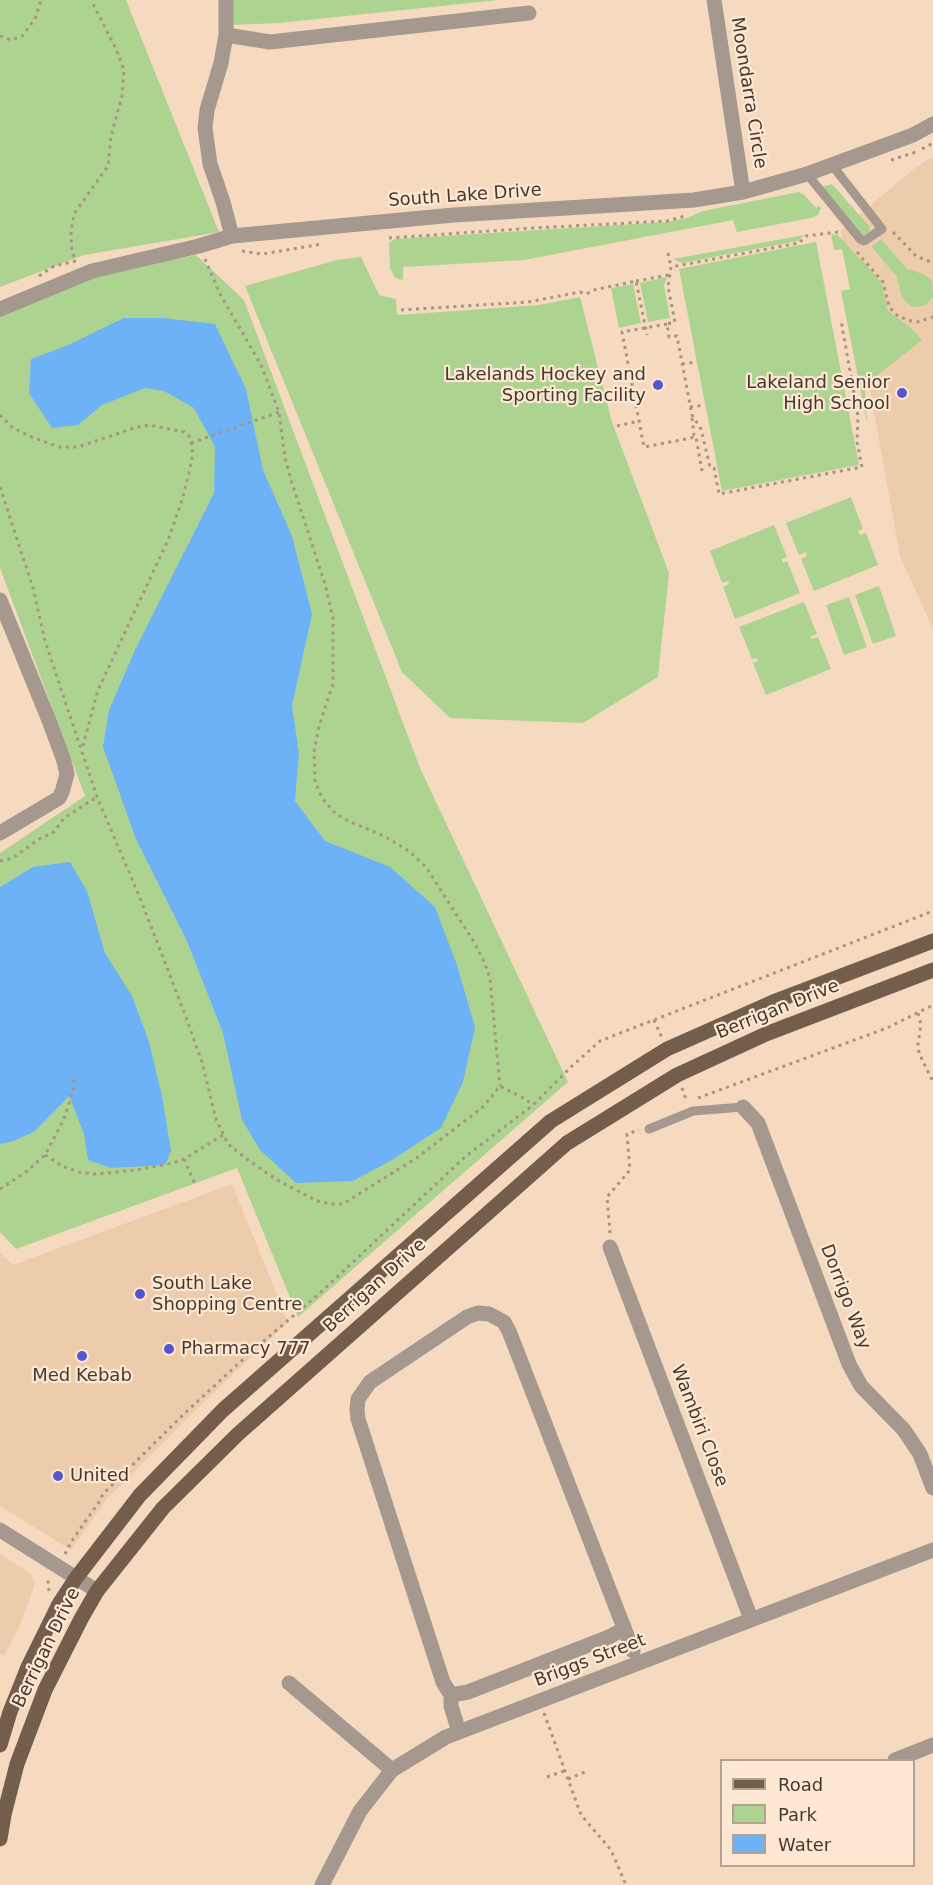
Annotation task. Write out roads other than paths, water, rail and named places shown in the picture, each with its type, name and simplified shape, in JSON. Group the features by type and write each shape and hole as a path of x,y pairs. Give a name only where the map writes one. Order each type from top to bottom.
{"main road":[{"name":"Berrigan Drive","path":"0,1745 28,1667 59,1604 76,1578 140,1495 223,1410 551,1122 667,1048 773,1002 933,941"},
{"name":"Berrigan Drive","path":"0,1839 17,1764 45,1690 97,1591 163,1508 238,1434 567,1143 678,1075 766,1034 933,970"},
{"path":"290,1352 308,1372"}],"street":[{"path":"226,0 226,35 221,63 207,110 205,128 210,164 224,202 232,236"},
{"name":"Moondarra Circle","path":"714,0 743,192"},
{"path":"226,35 270,42 529,13"},
{"name":"South Lake Drive","path":"0,309 92,271 232,236 454,215 694,200 743,192 807,174 913,135 933,124"},
{"path":"0,600 50,723 67,774 59,798 0,833"},
{"name":"Dorrigo Way","path":"743,1107 759,1123 849,1364 861,1386 904,1430 920,1454 933,1488"},
{"name":"Wambiri Close","path":"610,1247 752,1619"},
{"path":"459,1732 451,1707 451,1695 443,1682 357,1410 358,1399 370,1382 467,1317 478,1313 496,1316 504,1322 509,1331 633,1651"},
{"path":"0,1530 97,1591"},
{"name":"Briggs Street","path":"322,1885 360,1811 392,1770 446,1737 933,1550"},
{"path":"451,1695 468,1692 598,1641 620,1631 624,1626"},
{"path":"289,1683 392,1770"},
{"path":"900,1759 933,1745"}],"lane":[{"path":"807,174 864,241 882,229 832,165"},
{"path":"649,1129 693,1111 743,1107"}],"water":[{"path":"124,318 163,318 215,324 246,389 263,470 292,536 312,614 292,706 299,753 295,801 325,841 390,867 435,907 457,965 475,1027 463,1082 441,1128 392,1160 353,1181 296,1183 260,1150 242,1120 223,1033 187,941 136,839 103,747 109,710 136,648 214,493 215,447 194,408 164,391 145,388 102,405 78,425 52,428 29,393 31,359 66,346"},
{"path":"70,862 87,891 105,953 132,996 149,1042 162,1096 171,1151 165,1165 111,1168 88,1160 84,1134 69,1096 35,1131 14,1141 0,1144 0,887 33,867"}],"place":[{"name":"Lakelands Hockey and Sporting Facility","path":"658,385"},
{"name":"Lakeland Senior High School","path":"902,393"},
{"name":"South Lake Shopping Centre","path":"140,1294"},
{"name":"Pharmacy 777","path":"169,1349"},
{"name":"Med Kebab","path":"82,1356"},
{"name":"United","path":"58,1476"}]}
